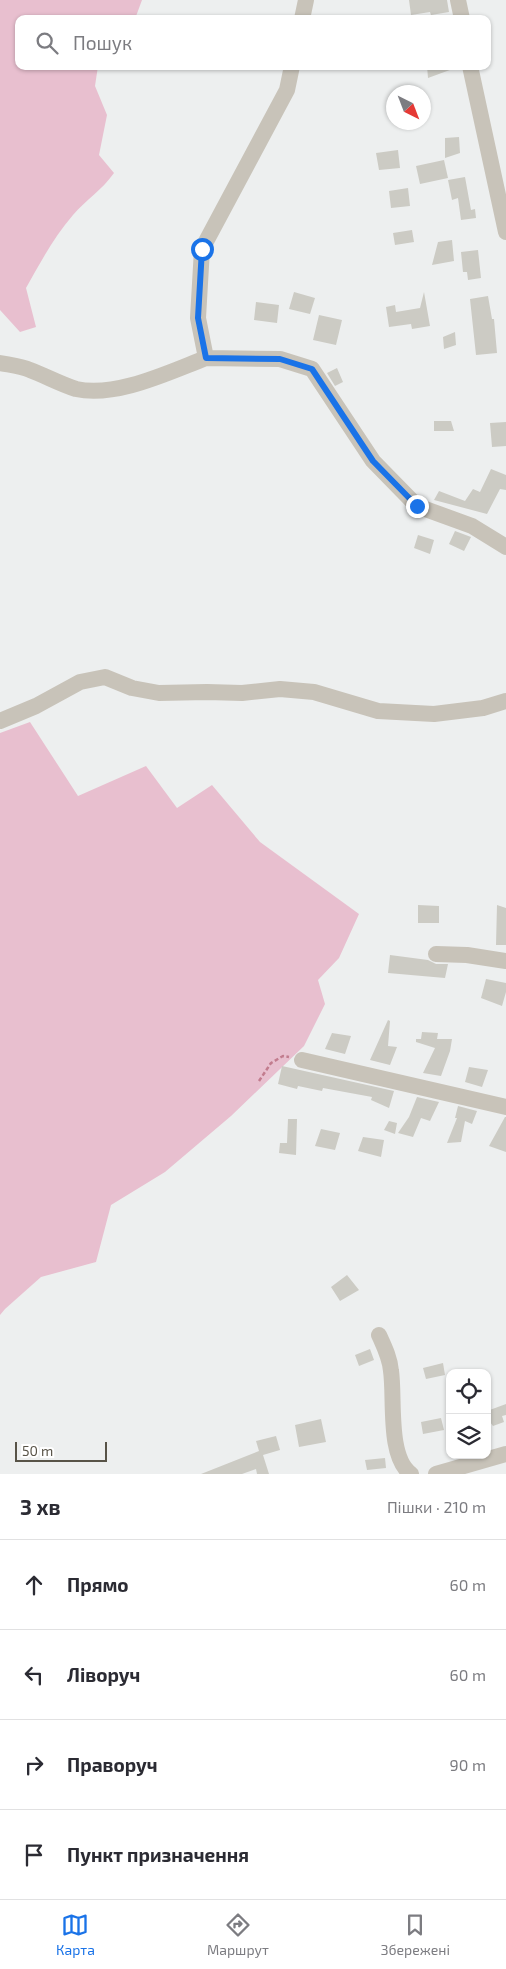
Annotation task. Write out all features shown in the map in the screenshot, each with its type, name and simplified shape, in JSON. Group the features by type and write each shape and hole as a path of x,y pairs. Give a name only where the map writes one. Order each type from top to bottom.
{"street":[{"path":"303,15 306,0"},
{"path":"458,0 461,15"},
{"path":"206,358 198,318 202,249 287,90 291,70"},
{"path":"471,70 506,232"},
{"path":"0,363 30,370 78,389 103,391 136,383 206,358 280,359 312,369 373,461 417,506 472,526 506,547"},
{"path":"0,721 36,706 80,682 105,677 132,688 159,693 242,693 280,689 314,692 378,711 434,714 483,708 506,701"},
{"path":"436,954 467,955 506,961"},
{"path":"302,1060 506,1107"},
{"path":"379,1334 387,1351 391,1371 395,1437 401,1460 412,1474"},
{"path":"436,1474 506,1454"}],"path":[{"path":"259,1080 271,1063 283,1056 302,1060"}],"shaded area":[{"path":"0,0 142,0 136,15 15,15 15,70 97,70 95,86 107,115 99,155 114,173 73,215 60,232 26,288 36,327 20,332 0,310"},
{"path":"30,722 78,796 146,766 177,808 212,785 260,842 359,914 339,958 318,980 325,1004 304,1046 231,1116 165,1172 111,1205 96,1262 41,1277 0,1315 0,733"}],"building":[{"path":"409,0 447,0 449,12 431,15 430,12 411,15"},
{"path":"427,70 450,70 428,78"},
{"path":"459,137 460,153 445,158 445,138"},
{"path":"398,150 400,168 379,170 376,153"},
{"path":"444,160 448,178 420,184 416,166"},
{"path":"465,177 471,210 475,209 476,218 461,220 458,198 452,200 448,180"},
{"path":"408,188 410,206 391,208 389,191"},
{"path":"412,230 414,242 395,245 393,233"},
{"path":"452,240 454,261 432,265 438,242"},
{"path":"478,250 481,278 468,280 467,272 463,272 461,252"},
{"path":"294,292 315,298 310,314 289,309"},
{"path":"424,292 430,326 412,329 411,324 389,327 386,307 395,305 396,312 420,308"},
{"path":"488,296 492,319 494,319 497,353 476,355 470,299"},
{"path":"256,302 279,305 277,323 254,320"},
{"path":"319,315 342,320 336,345 313,340"},
{"path":"455,332 456,345 444,349 443,337"},
{"path":"337,368 343,382 335,386 327,373"},
{"path":"434,421 451,421 454,431 434,431"},
{"path":"506,422 506,446 492,447 490,423"},
{"path":"491,469 506,475 506,490 500,489 487,514 434,500 439,491 465,501 473,489 480,492"},
{"path":"455,531 471,537 464,551 449,544"},
{"path":"418,535 434,540 430,554 414,548"},
{"path":"418,905 439,906 439,923 418,923"},
{"path":"497,905 506,908 506,945 496,945"},
{"path":"390,955 428,960 436,964 448,964 445,978 388,973"},
{"path":"486,979 506,983 506,992 502,1006 481,998"},
{"path":"388,1020 390,1021 388,1046 397,1047 390,1065 370,1060"},
{"path":"422,1032 438,1033 437,1039 452,1039 450,1051 441,1076 423,1073 435,1048 416,1042 416,1039 421,1039"},
{"path":"332,1033 351,1036 345,1054 325,1049"},
{"path":"282,1066 394,1091 389,1108 371,1100 372,1097 323,1088 322,1091 298,1086 297,1089 278,1084"},
{"path":"469,1067 488,1070 482,1087 465,1082"},
{"path":"417,1097 439,1102 430,1121 421,1118 413,1137 398,1133 409,1117"},
{"path":"458,1106 477,1111 472,1124 465,1121 461,1142 447,1143 457,1118 455,1118"},
{"path":"506,1117 506,1152 489,1146"},
{"path":"288,1119 297,1119 296,1155 279,1153 280,1143 287,1143"},
{"path":"389,1121 397,1123 395,1134 384,1130"},
{"path":"321,1129 340,1133 335,1150 315,1146"},
{"path":"363,1137 384,1140 381,1157 358,1151"},
{"path":"347,1275 359,1290 340,1301 331,1287"},
{"path":"370,1349 374,1360 359,1366 355,1355"},
{"path":"443,1363 445,1375 426,1379 423,1368"},
{"path":"506,1404 506,1415 502,1416 504,1422 493,1426 491,1423 491,1410"},
{"path":"441,1418 444,1430 423,1434 421,1422"},
{"path":"321,1419 326,1442 299,1447 295,1425"},
{"path":"276,1436 280,1450 263,1455 269,1474 257,1474 256,1469 242,1474 201,1474 259,1451 256,1441"},
{"path":"385,1458 386,1468 367,1470 365,1460"}],"route":[{"path":"202,249 198,318 206,358 280,359 312,369 373,461 417,506"}]}
